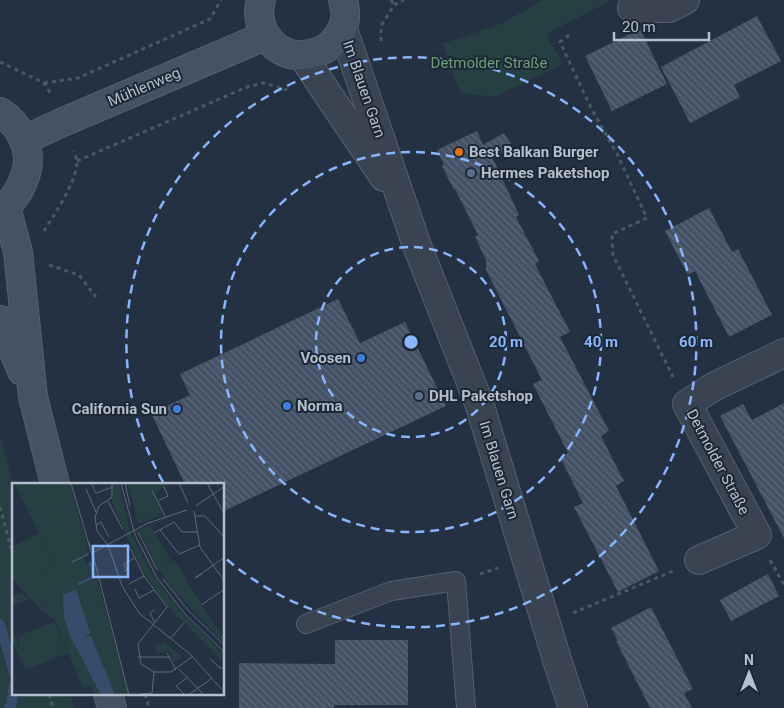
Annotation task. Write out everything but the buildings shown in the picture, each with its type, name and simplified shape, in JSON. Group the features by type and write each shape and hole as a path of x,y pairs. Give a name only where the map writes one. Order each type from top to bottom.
{"main road":[{"path":"261,0 259,15 265,36 280,50 303,56 322,52 334,42 343,29 346,10 343,0"},
{"name":"Mühlenweg","path":"24,140 265,36"},
{"path":"0,112 9,118 19,130 24,140 28,157 27,172 16,197 3,209 18,252 33,397 55,483"},
{"path":"0,320 33,397"}],"street":[{"path":"632,8 669,8 685,0"},
{"name":"Im Blauen Garn","path":"343,29 420,252 479,403 573,708"},
{"name":"Im Blauen Garn","path":"303,56 404,207"},
{"name":"Detmolder Straße","path":"700,560 757,535 687,404 715,386 784,353"}],"lane":[{"path":"306,624 391,591 456,581 466,708"}],"path":[{"path":"0,62 44,83 78,78 210,19 221,0"},
{"path":"391,0 394,5"},
{"path":"359,73 380,63 381,26 394,5 404,0"},
{"path":"569,35 560,42 647,218 612,234 613,255 687,404"},
{"path":"43,233 74,176 77,161 247,87 264,83 301,93 323,87"},
{"path":"47,264 79,275 96,297"},
{"path":"0,507 12,552"},
{"path":"565,616 700,560"}],"green space":[{"name":"Detmolder Straße","path":"544,0 612,0 546,34 563,64 494,97 460,93 442,44 498,25"},
{"path":"0,437 13,483 12,696 71,696 74,708 0,708"}],"waterway":[{"path":"0,624 12,666"},
{"path":"9,708 11,707 12,696"}],"place":[{"name":"Best Balkan Burger","path":"459,152"},
{"name":"Hermes Paketshop","path":"471,173"},
{"name":"Voosen","path":"361,358"},
{"name":"DHL Paketshop","path":"419,396"},
{"name":"Norma","path":"287,406"},
{"name":"California Sun","path":"177,409"}]}
